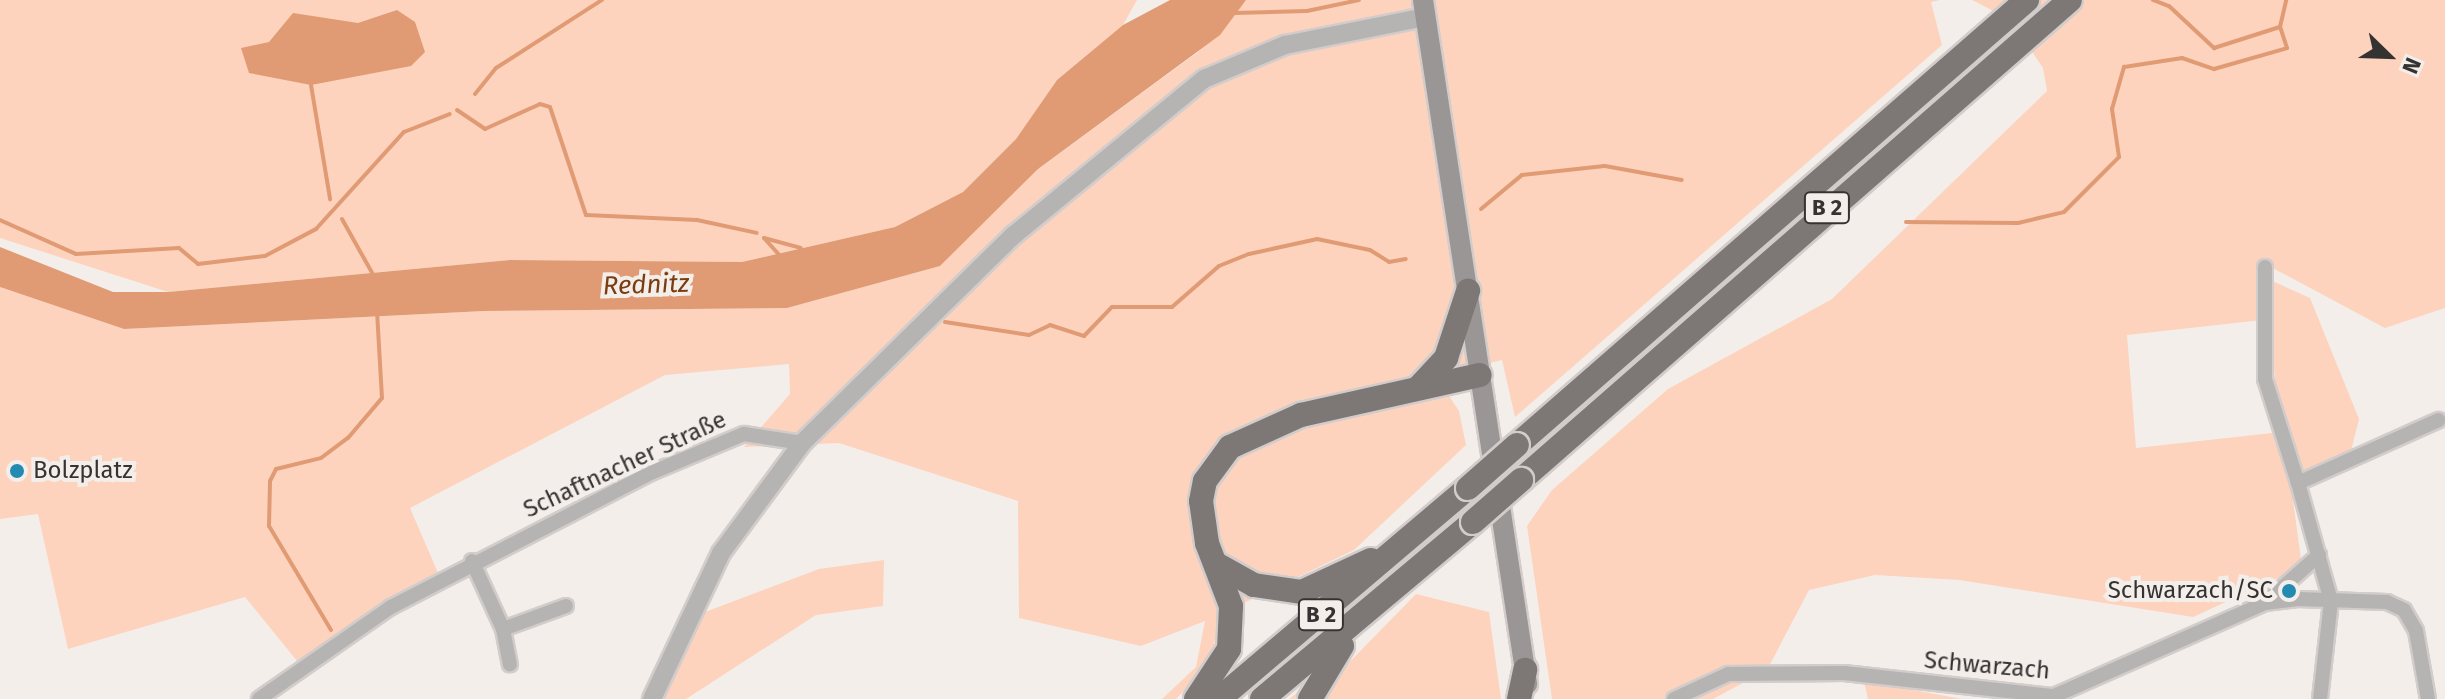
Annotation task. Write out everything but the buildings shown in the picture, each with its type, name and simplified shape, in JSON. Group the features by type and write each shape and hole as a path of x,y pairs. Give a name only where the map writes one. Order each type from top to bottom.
{"highway":[{"name":"B 2","path":"1219,699 1422,530 2027,0"},
{"name":"B 2","path":"1262,699 1473,522 1974,78 2070,0"},
{"path":"1419,387 1446,358 1468,291"},
{"path":"1196,699 1229,649 1231,606 1201,501 1205,481 1230,447 1301,415 1480,375"},
{"path":"1218,565 1254,585 1302,592 1422,530"},
{"path":"1310,699 1325,667 1380,602"},
{"path":"1519,699 1525,670"}],"main road":[{"path":"1424,9 1529,699"}],"street":[{"path":"652,699 721,553 802,443 1003,246 1170,101 1270,50 1424,9"},
{"path":"2265,267 2265,379 2331,601 2320,699"},
{"path":"2298,483 2439,420"},
{"name":"Schaftnacher Straße","path":"259,699 472,561 744,434 802,443"},
{"path":"2265,603 2319,555"},
{"path":"472,561 503,629 510,664"},
{"name":"Schwarzach","path":"1674,699 1728,674 1844,673 2054,696 2265,603 2331,601 2387,602 2404,610 2416,631 2428,699"},
{"path":"503,629 566,606"}],"shaded area":[{"path":"0,0 1137,0 1123,25 1057,80 1016,139 963,192 895,227 742,262 510,260 168,292 0,238"},
{"path":"1246,0 1940,0 1931,2 1942,45 1515,417 1502,360 1436,376 1459,411 1466,445 1354,550 1217,616 1213,661 1176,699 1162,699 1196,667 1205,621 1141,646 1019,618 1018,501 839,443 744,447 790,394 789,364 665,375 410,508 439,575 297,661 245,597 68,649 38,514 0,519 0,287 124,329 484,311 787,308 940,266 1038,169 1198,52"},
{"path":"1972,0 2445,0 2445,308 2385,328 2269,266 2262,320 2127,335 2136,448 2272,433 2291,485 2302,567 2193,617 1959,580 1875,575 1809,590 1767,670 1713,699 1552,699 1527,526 1552,490 1668,389 1832,299 2047,91 2043,68 2011,20"},
{"path":"2268,279 2310,298 2359,419 2351,451 2303,472 2275,384"},
{"path":"884,560 883,606 816,615 686,699 662,699 705,612 819,569"},
{"path":"1416,594 1489,612 1501,699 1289,699 1308,684 1328,684"},
{"path":"1864,681 1962,699 1868,699"}],"water":[{"name":"Rednitz","path":"1170,0 1246,0 1220,35 1038,169 940,266 787,308 484,311 124,329 0,287 0,247 113,292 168,292 510,260 742,262 895,227 963,192 1016,139 1057,80 1123,25"},
{"path":"397,10 415,22 425,52 411,66 311,85 249,73 241,48 269,42 293,13 358,23"}],"waterway":[{"path":"475,94 496,68 602,0"},
{"path":"1234,13 1307,11 1359,0"},
{"path":"2153,0 2169,6 2214,48 2280,27"},
{"path":"1906,222 2018,223 2064,212 2119,157 2112,109 2124,67 2182,58 2214,69 2287,48 2280,27 2286,0"},
{"path":"311,85 330,199"},
{"path":"457,110 485,129 540,104 550,107 586,215 697,220 757,233"},
{"path":"0,220 76,254 179,248 198,264 265,256 316,229 404,132 450,114"},
{"path":"1481,209 1522,175 1605,166 1682,180"},
{"path":"342,219 375,278"},
{"path":"764,238 781,257"},
{"path":"764,238 801,248"},
{"path":"945,322 1029,335 1050,325 1084,336 1112,307 1172,307 1219,266 1249,254 1317,239 1370,250 1389,262 1406,259"},
{"path":"331,630 269,526 270,481 276,469 321,458 348,438 382,398 377,311"}],"place":[{"name":"Bolzplatz","path":"17,471"},
{"name":"Schwarzach/SC","path":"2289,591"}]}
